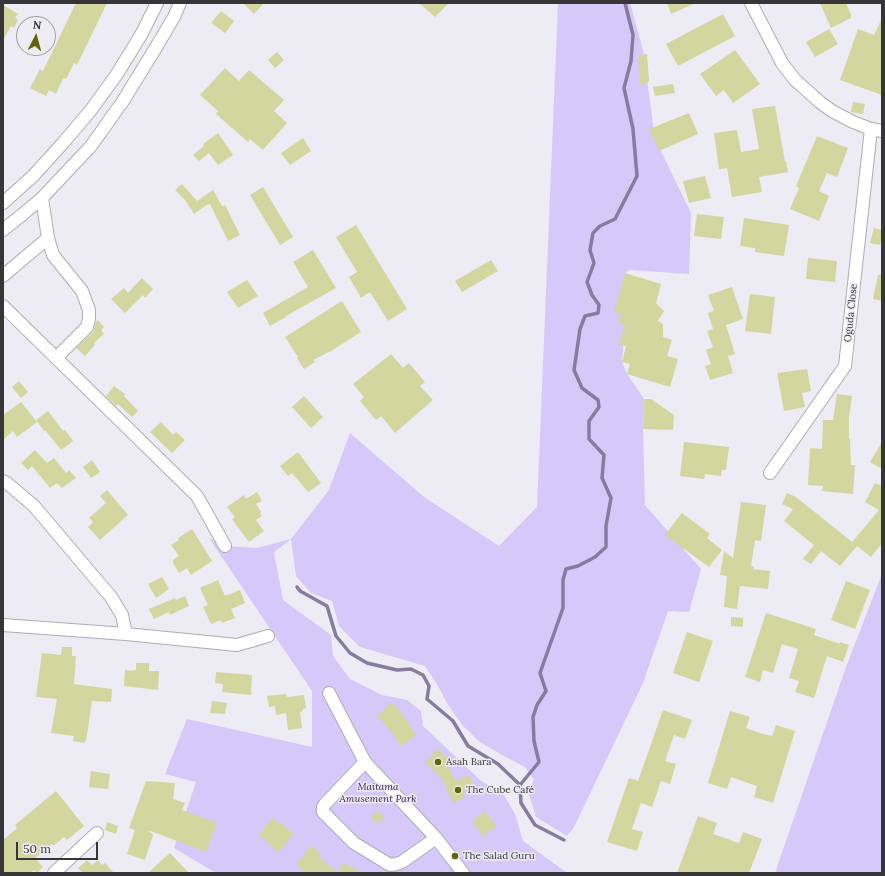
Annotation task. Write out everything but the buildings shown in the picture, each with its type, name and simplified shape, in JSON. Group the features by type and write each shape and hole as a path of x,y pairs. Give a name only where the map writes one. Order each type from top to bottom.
{"street":[{"path":"3,203 33,176 91,110 117,74 157,3"},
{"path":"3,230 42,198 95,141 135,82 170,23 180,3"},
{"path":"751,3 782,64 794,80 832,111 853,122 877,130"},
{"name":"Oguda Close","path":"770,473 845,366 877,130"},
{"path":"42,198 48,238 53,255 82,291 89,310 87,327 56,358"},
{"path":"3,276 48,238"},
{"path":"3,306 197,496 226,546"},
{"path":"3,481 34,506 111,597 122,615 126,634"},
{"path":"3,625 126,634 237,645 268,636"},
{"path":"329,693 365,762 436,838 463,873"},
{"path":"365,762 325,804 323,812 354,843 390,865 402,862 436,838"},
{"path":"54,873 97,833"}],"green space":[{"path":"558,3 630,3 643,50 655,139 691,213 689,274 630,270 625,273 621,314 625,325 622,362 627,374 644,399 643,429 645,505 701,569 689,612 668,611 643,683 574,827 567,836 536,817 528,791 534,780 525,767 480,742 462,725 425,666 360,647 339,626 332,601 311,593 296,576 291,539 329,490 350,433 424,497 499,546 537,507"},
{"name":"Maitama Amusement Park","path":"209,538 226,546 257,548 291,539 274,552 283,600 331,635 333,656 350,679 382,695 407,700 421,711 423,726 480,780 504,795 515,814 523,841 566,873 216,873 174,848 196,782 165,774 187,719 312,747 312,691"},
{"path":"882,574 882,873 775,873 846,667"}],"waterway":[{"path":"520,785 539,762 534,741 533,717 537,705 546,691 540,673 563,608 563,580 566,569 578,566 595,557 606,547 606,526 611,498 602,478 604,455 589,439 589,421 599,407 598,400 582,388 574,370 580,329 585,316 598,313 599,305 592,295 587,282 594,263 590,250 593,233 600,226 615,219 637,176 633,129 624,88 631,61 633,35 625,3"},
{"path":"297,587 300,591 327,606 336,636 350,653 367,663 397,670 411,669 423,675 429,686 427,699 453,721 468,746 498,764 520,785 521,803 535,825 564,840"}],"place":[{"name":"Asah Bara","path":"438,762"},
{"name":"The Cube Café","path":"458,790"},
{"name":"The Salad Guru","path":"455,856"}]}
